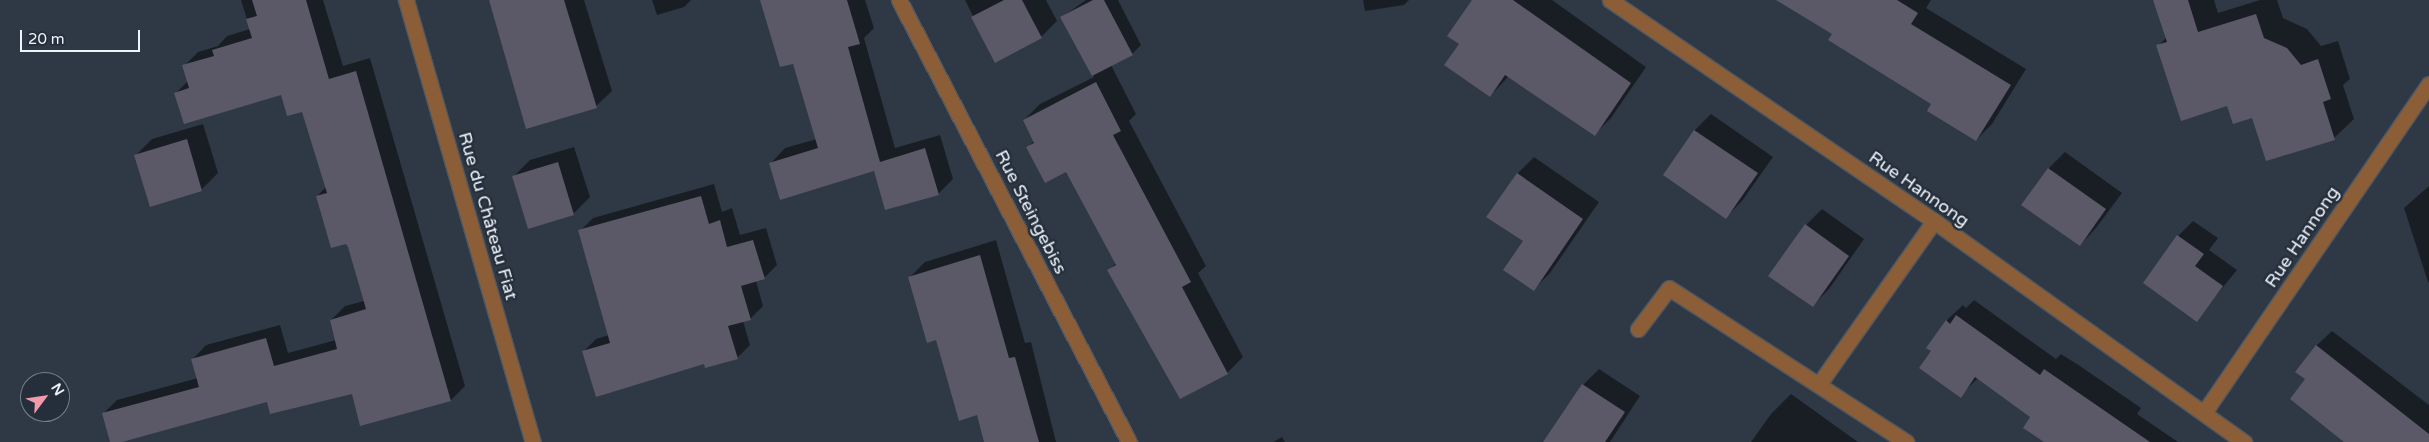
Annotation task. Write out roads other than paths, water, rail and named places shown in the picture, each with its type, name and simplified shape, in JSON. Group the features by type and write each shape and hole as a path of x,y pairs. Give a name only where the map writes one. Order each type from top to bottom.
{"street":[{"name":"Rue du Château Fiat","path":"406,0 533,442"},
{"name":"Rue Steingebiss","path":"899,0 1129,442"},
{"name":"Rue Hannong","path":"1610,0 1934,222 2205,411 2244,442"},
{"name":"Rue Hannong","path":"2205,411 2429,84"},
{"path":"1819,384 1934,222"},
{"path":"1638,329 1669,288 1906,442"}]}
